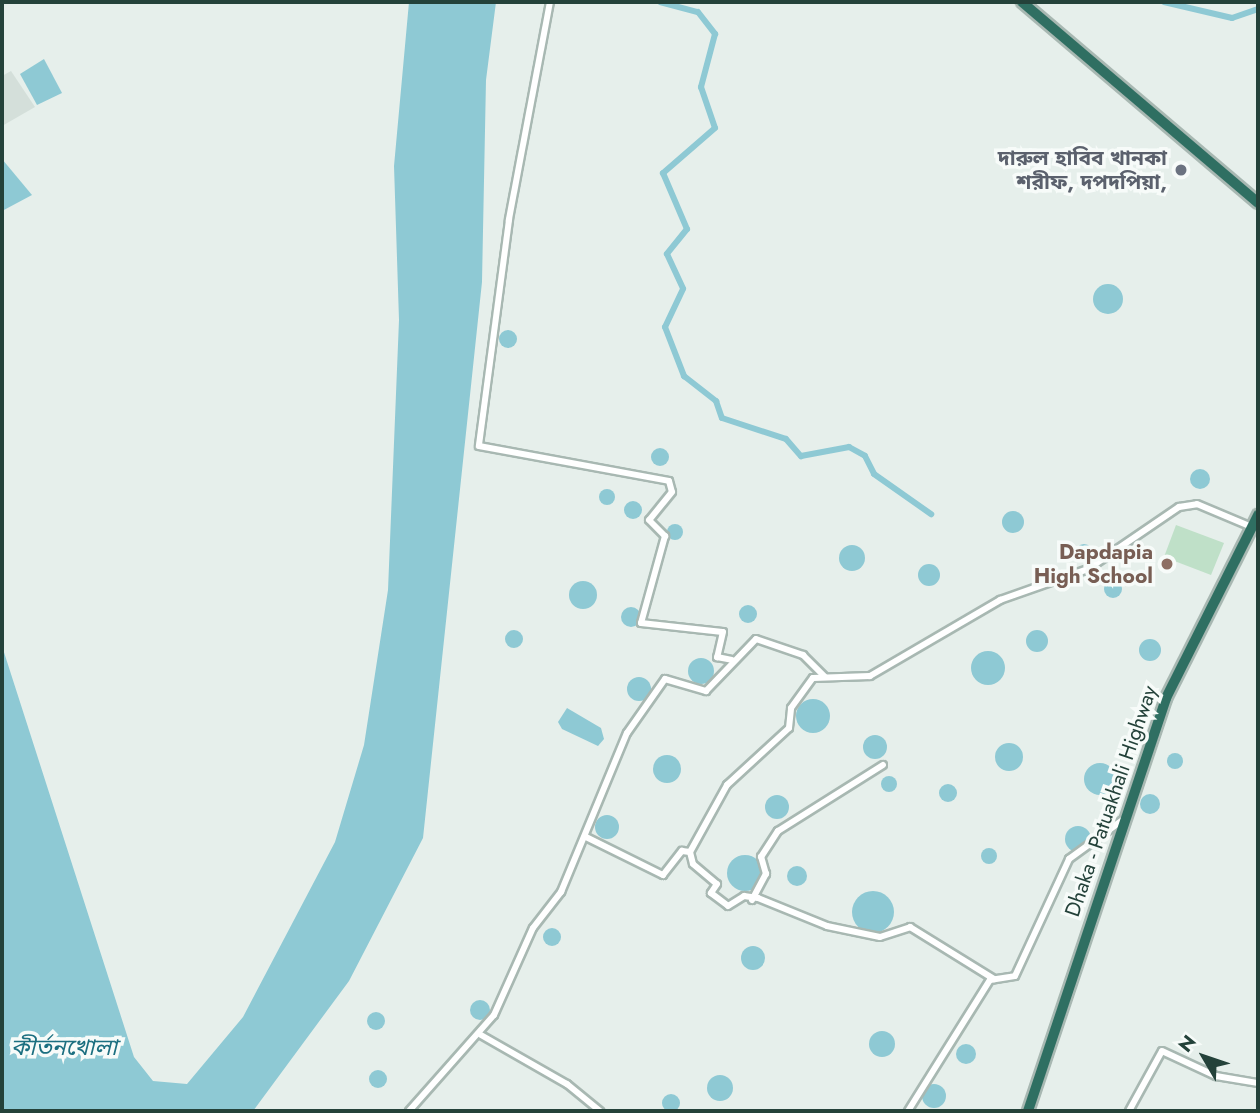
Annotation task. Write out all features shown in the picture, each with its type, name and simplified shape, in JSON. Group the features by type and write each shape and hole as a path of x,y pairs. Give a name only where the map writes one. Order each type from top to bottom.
{"highway":[{"path":"1022,2 1258,203"},
{"name":"Dhaka - Patuakhali Highway","path":"1028,1111 1166,698 1258,515"}],"street":[{"path":"550,2 509,220 479,446 669,481 672,492 649,520 665,536 641,623 723,632 717,657 732,660"},
{"path":"1124,819 1069,859 1015,976 994,979 910,927 880,937 752,900 718,903 711,893 717,884 693,864 690,852 727,785 768,753 789,728 800,692 813,678 870,676 1000,600 1088,569 1179,507 1197,504 1252,527"},
{"path":"409,1111 437,1074 481,1035 586,837 627,733 665,679 706,691 732,660 756,639 775,640 803,655 825,677"},
{"path":"752,900 766,874 761,857 778,831 883,765"},
{"path":"586,837 663,875 681,851 690,852"},
{"path":"908,1111 994,979"},
{"path":"481,1035 567,1084 600,1111"},
{"path":"1129,1111 1162,1051 1216,1076 1258,1083"}],"shaded area":[{"path":"11,71 35,107 2,126 2,76"}],"green space":[{"path":"1176,525 1224,543 1211,575 1164,557"}],"water":[{"name":"কীর্তনখোলা","path":"409,2 496,2 486,80 482,282 423,838 349,981 253,1111 2,1111 2,646 134,1057 153,1081 187,1084 243,1017 335,842 364,745 388,590 399,320 394,166"},
{"path":"44,59 62,93 37,105 20,74"},
{"path":"2,159 32,195 2,211"},
{"path":"1108,284 1119,288 1123,299 1119,310 1108,314 1097,310 1093,299 1097,288"},
{"path":"504,330 512,330 517,339 515,346 504,348 499,343 499,335"},
{"path":"660,448 666,451 669,457 666,463 660,466 654,463 651,457 654,451"},
{"path":"1200,469 1207,472 1210,479 1207,486 1200,489 1193,486 1190,479 1193,472"},
{"path":"607,489 615,497 607,505 599,497"},
{"path":"633,501 639,504 642,510 639,516 633,519 627,516 624,510 627,504"},
{"path":"1013,511 1023,518 1024,522 1017,532 1013,533 1003,526 1002,522 1009,512"},
{"path":"675,524 681,526 681,538 675,540 669,538 667,532 669,526"},
{"path":"1084,544 1090,547 1093,553 1090,559 1084,562 1078,559 1075,553 1078,547"},
{"path":"852,545 861,549 865,558 861,567 852,571 843,567 839,558 843,549"},
{"path":"929,564 937,567 940,575 937,583 929,586 921,583 918,575 921,567"},
{"path":"1109,580 1117,580 1122,589 1120,596 1109,598 1104,593 1104,585"},
{"path":"583,581 593,585 597,595 593,605 583,609 573,605 569,595 573,585"},
{"path":"748,605 754,608 757,614 754,620 748,623 742,620 739,614 742,608"},
{"path":"631,607 638,610 641,617 638,624 631,627 624,624 621,617 624,610"},
{"path":"510,630 518,630 523,639 521,646 510,648 505,643 505,635"},
{"path":"1037,630 1047,637 1048,641 1041,651 1037,652 1027,645 1026,641 1033,631"},
{"path":"1146,639 1154,639 1161,646 1161,654 1154,661 1146,661 1139,654 1139,646"},
{"path":"988,651 1000,656 1005,668 1000,680 988,685 976,680 971,668 976,656"},
{"path":"701,658 710,662 714,671 710,680 701,684 692,680 688,671 692,662"},
{"path":"639,677 650,684 651,689 644,700 639,701 628,694 627,689 634,678"},
{"path":"813,699 825,704 830,716 825,728 813,733 801,728 796,716 801,704"},
{"path":"567,708 601,728 604,739 598,746 562,729 558,722"},
{"path":"875,735 886,742 887,747 880,758 875,759 864,752 863,747 870,736"},
{"path":"1009,743 1019,747 1023,757 1019,767 1009,771 999,767 995,757 999,747"},
{"path":"1172,753 1178,753 1183,761 1181,767 1172,769 1167,764 1167,758"},
{"path":"667,755 677,759 681,769 677,779 667,783 657,779 653,769 657,759"},
{"path":"1100,763 1111,768 1116,779 1111,790 1100,795 1089,790 1084,779 1089,768"},
{"path":"889,776 895,778 895,790 889,792 883,790 881,784 883,778"},
{"path":"948,784 954,787 957,793 954,799 948,802 942,799 939,793 942,787"},
{"path":"1146,794 1154,794 1160,804 1154,814 1146,814 1140,808 1140,800"},
{"path":"777,795 786,798 789,807 786,816 777,819 768,816 765,807 768,798"},
{"path":"607,815 615,819 619,827 615,835 607,839 599,835 595,827 599,819"},
{"path":"1078,826 1087,830 1091,839 1087,848 1078,852 1069,848 1065,839 1069,830"},
{"path":"989,848 997,856 989,864 981,856"},
{"path":"745,855 758,860 763,873 758,886 745,891 732,886 727,873 732,860"},
{"path":"797,866 804,869 807,876 804,883 797,886 790,883 787,876 790,869"},
{"path":"873,891 888,897 894,912 888,927 873,933 858,927 852,912 858,897"},
{"path":"552,928 558,931 561,937 558,943 552,946 546,943 543,937 546,931"},
{"path":"753,946 761,950 765,958 761,966 753,970 745,966 741,958 745,950"},
{"path":"480,1000 487,1003 490,1010 487,1017 480,1020 473,1017 470,1010 473,1003"},
{"path":"372,1012 380,1012 385,1021 383,1028 372,1030 367,1025 367,1017"},
{"path":"882,1031 891,1035 895,1044 891,1053 882,1057 873,1053 869,1044 873,1035"},
{"path":"966,1044 973,1047 976,1054 973,1061 966,1064 959,1061 956,1054 959,1047"},
{"path":"374,1070 382,1070 387,1079 385,1086 374,1088 369,1083 369,1075"},
{"path":"720,1075 729,1079 733,1088 729,1097 720,1101 711,1097 707,1088 711,1079"},
{"path":"934,1084 945,1091 946,1096 939,1107 934,1108 923,1101 922,1096 929,1085"},
{"path":"671,1094 677,1097 680,1103 677,1109 671,1112 665,1109 662,1103 665,1097"}],"waterway":[{"path":"660,2 698,12 715,34 701,87 715,128 663,173 687,229 667,254 683,289 665,327 684,376 716,401 722,418 786,439 801,456 849,447 865,456 874,474 931,514"},
{"path":"1164,2 1232,18 1258,9"}],"place":[{"name":"দারুল হাবিব খানকা শরীফ, দপদপিয়া,","path":"1181,170"},
{"name":"Dapdapia High School","path":"1167,564"}]}
